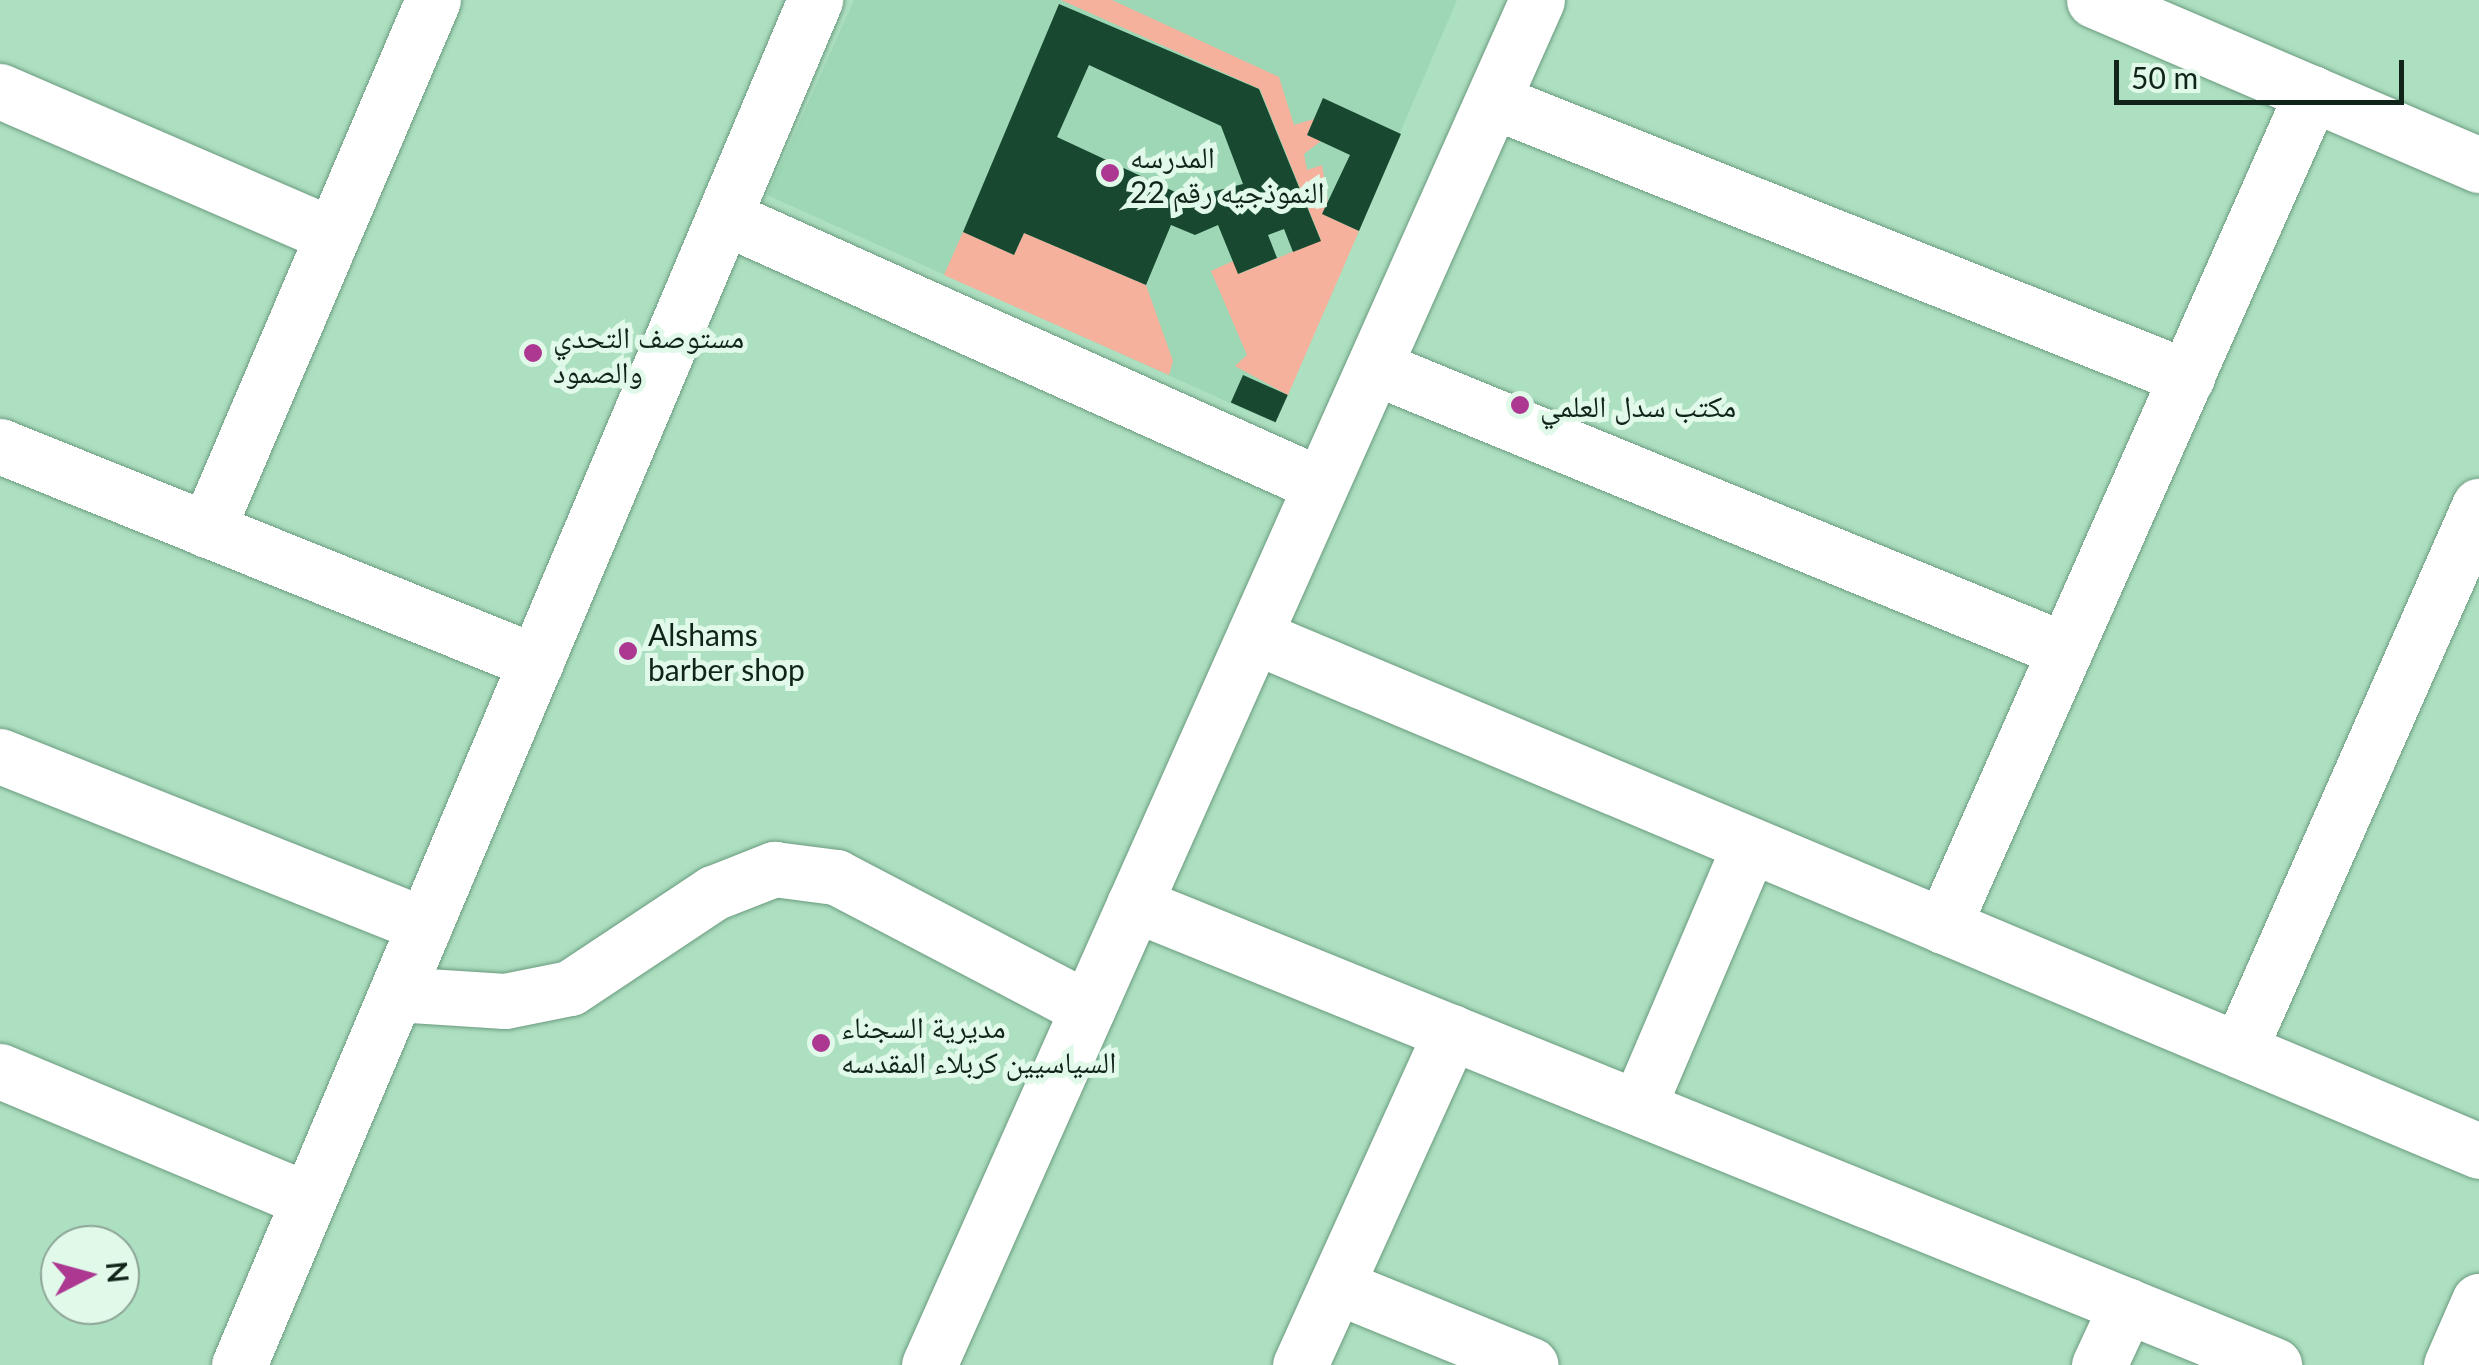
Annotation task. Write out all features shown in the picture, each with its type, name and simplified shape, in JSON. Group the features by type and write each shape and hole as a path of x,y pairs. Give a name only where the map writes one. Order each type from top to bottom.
{"street":[{"path":"207,530 330,234 434,0"},
{"path":"239,1365 815,0"},
{"path":"929,1365 1538,0"},
{"path":"2125,6 2479,165"},
{"path":"0,90 330,234"},
{"path":"1943,926 2312,93"},
{"path":"1492,101 2187,377"},
{"path":"724,217 1321,485"},
{"path":"1374,367 2066,650"},
{"path":"0,446 536,662"},
{"path":"2239,1050 2479,506"},
{"path":"1254,636 2479,1151"},
{"path":"0,756 425,925"},
{"path":"1638,1108 1750,845"},
{"path":"396,994 504,1001 570,988 713,893 774,870 836,877 1088,1009"},
{"path":"1134,904 2274,1365"},
{"path":"1300,1365 1451,1032"},
{"path":"0,1072 308,1200"},
{"path":"1336,1286 1531,1365"},
{"path":"2451,1365 2479,1301"},
{"path":"2099,1365 2126,1305"}],"shaded area":[{"path":"854,0 1457,0 1275,423 767,195"},
{"path":"1061,0 1112,0 1279,77 1294,125 1314,119 1307,135 1321,141 1304,154 1307,170 1322,165 1328,201 1322,214 1359,231 1288,395 1235,366 1247,355 1211,271 1233,261 1239,274 1321,240 1260,89"},
{"path":"963,232 1014,255 1024,233 1146,285 1173,361 1169,375 944,275"}],"building":[{"path":"1059,4 1259,89 1321,241 1293,252 1284,229 1268,235 1277,258 1238,274 1218,225 1195,235 1171,225 1146,285 1024,233 1014,255 963,232","holes":["1089,65 1221,126 1243,184 1188,198 1057,137"]},
{"path":"1323,98 1401,134 1359,231 1322,214 1350,155 1307,135"},
{"path":"1243,375 1288,395 1276,422 1231,402"}],"place":[{"name":"المدرسه النموذجيه رقم 22","path":"1110,173"},
{"name":"مستوصف التحدي والصمود","path":"533,353"},
{"name":"مكتب سدل العلمي","path":"1520,405"},
{"name":"Alshams barber shop","path":"628,651"},
{"name":"مديرية السجناء السياسيين كربلاء المقدسه","path":"821,1043"}]}
